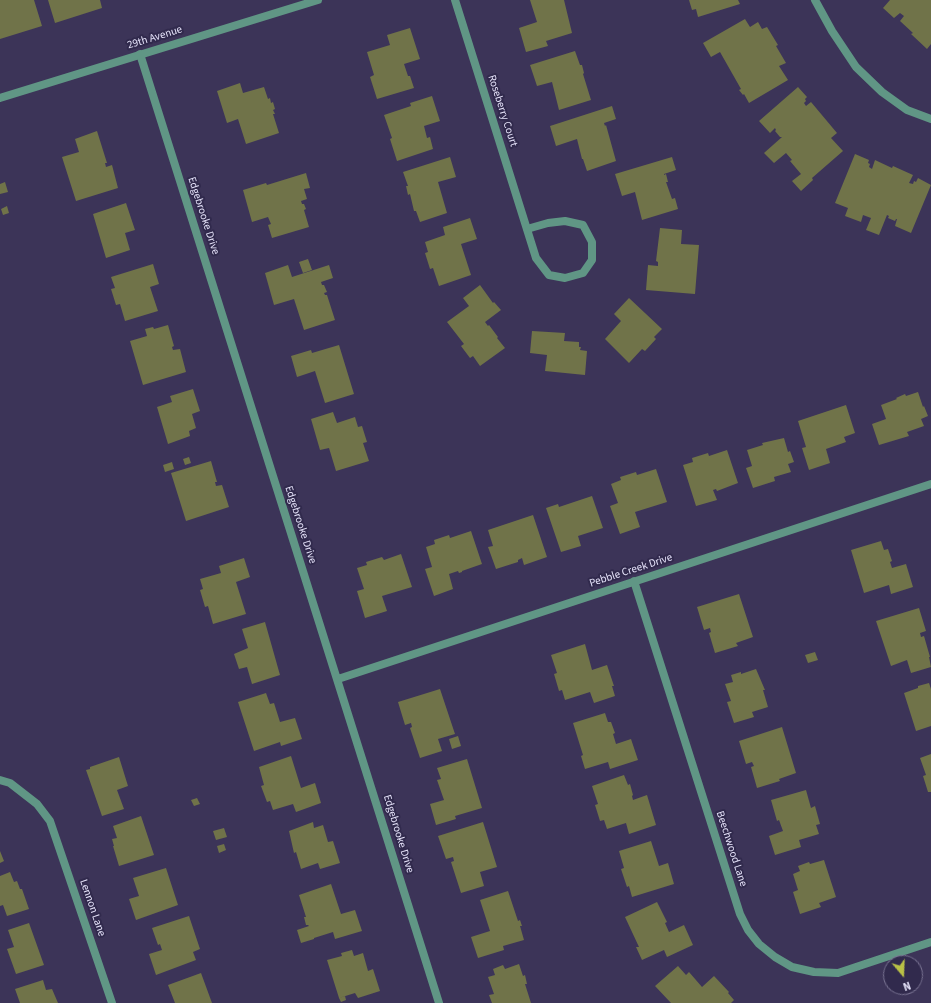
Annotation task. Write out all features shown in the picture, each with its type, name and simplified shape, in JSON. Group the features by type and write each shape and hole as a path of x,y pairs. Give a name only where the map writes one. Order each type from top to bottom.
{"street":[{"name":"29th Avenue","path":"0,98 318,0"},
{"name":"Roseberry Court","path":"455,0 536,258 548,275 565,278 584,273 592,260 592,242 583,225 565,221 548,223 527,229"},
{"path":"815,0 832,31 856,67 882,92 901,106 907,110 931,119"},
{"name":"Edgebrooke Drive","path":"140,54 440,1003"},
{"name":"Pebble Creek Drive","path":"338,679 931,484"},
{"name":"Beechwood Lane","path":"634,581 740,914 748,930 759,944 774,957 792,967 814,972 838,973 931,942"},
{"name":"Lennon Lane","path":"0,780 10,783 37,804 50,821 112,1003"}],"building":[{"path":"0,0 34,0 42,26 0,39"},
{"path":"48,0 100,0 102,8 55,23"},
{"path":"530,0 564,0 572,33 546,41 548,46 526,52 519,28 537,22"},
{"path":"689,0 738,0 740,4 698,17 696,9 692,10"},
{"path":"890,0 931,0 931,44 927,49 900,21 904,16 900,13 894,18 883,8"},
{"path":"745,19 750,27 758,22 762,29 767,27 778,45 776,46 786,63 779,66 788,80 749,103 744,94 743,95 739,90 741,89 720,52 711,57 703,43"},
{"path":"410,28 420,59 404,64 414,88 377,99 370,77 374,75 367,52 390,45 387,35"},
{"path":"575,51 580,65 582,65 583,74 591,100 559,110 552,82 537,86 530,65"},
{"path":"240,83 243,93 264,87 268,99 270,98 271,103 273,102 275,109 273,110 275,114 273,114 279,133 246,144 238,119 227,123 217,91"},
{"path":"798,87 807,97 804,103 806,106 811,102 837,133 831,138 843,151 812,178 813,180 801,191 792,181 801,174 790,161 792,160 786,153 774,163 764,153 782,137 780,137 775,131 775,128 770,133 759,121"},
{"path":"432,96 440,121 424,126 427,138 430,137 433,149 397,161 390,139 392,138 384,115 411,106 410,103"},
{"path":"612,106 616,119 604,123 605,126 606,125 616,161 587,171 577,139 556,146 550,126"},
{"path":"97,131 107,163 105,163 106,167 112,165 118,188 76,201 62,157 79,152 75,139"},
{"path":"855,154 869,160 869,167 872,169 875,160 913,175 909,183 913,184 918,178 931,185 911,233 895,226 897,219 895,221 888,218 889,216 887,215 879,235 866,230 871,218 863,215 861,222 845,216 848,208 835,203"},
{"path":"450,157 456,177 438,182 447,213 420,222 416,211 414,211 410,194 408,195 406,186 408,186 403,172"},
{"path":"672,157 676,170 664,174 664,175 666,174 668,182 666,182 672,199 675,198 678,209 642,220 635,192 622,196 615,174"},
{"path":"306,173 310,188 304,189 307,199 301,201 306,209 304,210 309,227 272,238 268,225 271,224 268,217 252,222 243,190 266,183 267,185"},
{"path":"5,182 8,192 0,194 0,184"},
{"path":"126,203 135,230 125,233 130,250 106,258 93,214"},
{"path":"7,206 9,213 3,215 1,209"},
{"path":"470,218 477,239 461,244 471,275 439,286 433,268 430,269 425,253 428,252 425,242 445,235 443,227"},
{"path":"660,228 682,230 681,244 699,245 695,294 646,290 648,265 658,266 658,262 656,261"},
{"path":"308,259 312,270 303,273 299,262"},
{"path":"153,264 159,284 150,287 158,311 125,321 120,304 116,305 111,289 115,288 111,277"},
{"path":"288,265 292,277 329,265 333,278 321,282 327,292 324,293 327,295 335,320 304,330 294,299 274,305 265,273"},
{"path":"480,285 493,303 494,302 501,310 485,322 488,326 489,325 505,348 480,366 473,356 470,358 461,346 464,344 447,322 469,306 463,298"},
{"path":"629,298 662,329 654,337 656,339 645,351 642,349 629,363 605,339 621,321 614,314"},
{"path":"168,325 174,346 172,347 173,350 180,349 186,372 143,385 130,341 147,336 145,329 153,327 154,329"},
{"path":"532,331 565,333 564,341 579,342 579,347 581,347 580,350 587,351 585,375 545,371 547,355 530,353"},
{"path":"339,345 354,394 325,403 315,371 297,377 291,356 311,350 312,353"},
{"path":"193,389 200,411 192,414 196,428 189,431 190,436 168,444 157,407 172,402 170,396"},
{"path":"918,392 928,416 921,419 924,426 907,432 909,436 879,445 872,424 886,419 881,405 897,399 896,398 905,394 906,396"},
{"path":"846,405 855,433 844,437 846,442 826,449 830,463 809,470 802,448 806,447 798,421"},
{"path":"333,412 337,423 355,417 358,427 362,426 367,442 363,443 369,461 336,471 329,448 320,450 311,419"},
{"path":"784,438 788,452 790,451 794,462 788,464 791,472 774,477 775,481 753,488 746,468 752,466 747,450 763,445 762,443"},
{"path":"727,450 738,483 717,491 716,489 713,490 717,500 696,506 683,465 693,462 692,458 708,453 709,456"},
{"path":"189,457 191,463 185,465 183,459"},
{"path":"211,461 217,482 215,482 216,486 222,485 229,507 186,521 171,473"},
{"path":"172,462 174,469 165,472 163,465"},
{"path":"656,469 667,502 635,512 640,527 620,534 610,506 618,503 611,484 621,480 620,477 636,472 637,475"},
{"path":"592,496 603,528 578,536 581,546 561,552 546,508 558,504 559,507"},
{"path":"533,515 547,557 524,565 522,558 518,560 518,562 496,569 488,547 493,546 488,530"},
{"path":"471,531 482,564 459,573 458,571 449,574 453,589 434,596 425,569 432,567 426,547 435,544 434,540 449,535 450,538"},
{"path":"881,541 884,550 888,549 892,561 890,562 892,568 906,564 913,587 891,594 889,585 864,593 851,550"},
{"path":"401,554 412,587 382,596 387,611 365,618 357,591 364,589 357,568 367,565 366,562 382,557 384,560"},
{"path":"244,558 250,577 236,582 246,614 213,624 208,606 205,607 200,590 203,589 200,579 221,573 219,566"},
{"path":"739,594 753,637 736,643 738,646 715,653 709,633 711,632 710,628 704,630 697,607"},
{"path":"919,608 926,631 920,633 921,637 924,636 930,657 931,667 911,673 907,660 891,666 876,621"},
{"path":"265,622 280,675 252,684 247,667 239,669 234,654 248,648 242,629"},
{"path":"585,644 592,670 607,665 614,686 612,686 615,696 594,703 590,692 565,700 562,690 559,691 554,674 557,673 551,655"},
{"path":"815,652 818,660 808,663 805,655"},
{"path":"756,669 765,690 763,690 768,707 752,712 754,717 734,723 727,702 731,701 725,684 733,682 731,675 741,672 741,674"},
{"path":"929,683 931,689 931,726 916,731 904,693 918,688 918,686"},
{"path":"440,689 455,734 438,739 442,751 420,758 410,728 412,727 411,723 405,725 398,702"},
{"path":"266,693 270,704 274,703 280,722 295,718 302,739 281,746 280,742 254,751 238,702"},
{"path":"605,713 608,722 611,722 615,733 613,734 616,744 631,739 638,760 610,769 608,762 585,769 581,756 583,755 573,723"},
{"path":"782,727 796,773 779,779 780,781 757,788 751,767 754,766 752,762 746,764 739,741"},
{"path":"458,736 461,746 452,749 449,739"},
{"path":"931,754 931,792 928,792 923,776 926,775 920,758"},
{"path":"291,756 301,788 315,783 321,803 296,812 293,804 273,810 270,801 267,802 261,786 264,785 259,767"},
{"path":"119,757 128,786 117,790 124,809 102,816 86,770 90,769 90,767"},
{"path":"467,759 482,808 455,816 456,819 436,825 430,804 444,800 437,780 441,779 437,768"},
{"path":"624,775 628,785 630,784 633,800 647,795 656,825 629,834 626,823 607,829 604,820 600,821 595,805 598,804 592,786"},
{"path":"806,790 811,808 815,806 820,824 816,825 819,834 799,840 801,847 775,855 769,836 783,831 779,820 777,821 771,800"},
{"path":"197,798 200,804 194,806 191,800"},
{"path":"141,816 154,855 119,866 113,846 112,839 117,838 113,826"},
{"path":"313,822 314,828 323,825 328,842 333,841 340,863 320,869 318,863 301,869 296,852 294,853 289,831"},
{"path":"483,822 497,867 480,872 484,886 461,893 451,862 454,861 453,857 446,859 438,836"},
{"path":"224,828 227,837 216,840 213,831"},
{"path":"651,841 659,866 668,863 674,884 632,897 629,886 627,887 621,869 624,868 619,851"},
{"path":"224,844 226,850 219,853 217,846"},
{"path":"0,851 4,861 0,863"},
{"path":"824,860 836,897 819,903 821,907 800,914 793,892 798,890 793,874 800,871 798,866 809,862 810,864"},
{"path":"166,868 178,905 136,920 129,899 139,896 133,878"},
{"path":"10,872 14,882 17,881 20,889 22,889 29,909 7,916 3,905 0,906 0,876"},
{"path":"331,884 341,914 355,910 362,931 335,939 333,932 301,943 297,930 309,926 306,925 304,917 306,917 299,895"},
{"path":"508,891 518,921 520,920 522,926 520,926 524,940 503,946 504,950 478,958 471,937 490,931 480,900"},
{"path":"657,902 667,922 665,923 669,932 684,925 693,945 667,957 664,950 642,960 636,947 639,947 625,917"},
{"path":"189,916 200,949 193,952 196,960 156,975 149,954 162,950 160,944 158,945 152,928"},
{"path":"29,923 44,965 16,974 7,949 14,947 8,930"},
{"path":"352,950 354,956 363,953 368,971 373,969 380,991 358,998 355,993 339,998 327,960 342,956 341,953"},
{"path":"519,964 523,976 525,975 527,984 525,984 531,1003 492,1003 489,995 494,994 488,977 495,975 493,969 503,965 505,969"},
{"path":"678,966 686,975 689,972 702,987 714,976 729,992 728,993 734,1000 731,1003 671,1003 655,986"},
{"path":"201,973 212,1003 175,1003 168,985"},
{"path":"43,980 46,990 52,989 58,1003 20,1003 15,989"},
{"path":"345,996 346,1000 341,1002 339,998"}]}
